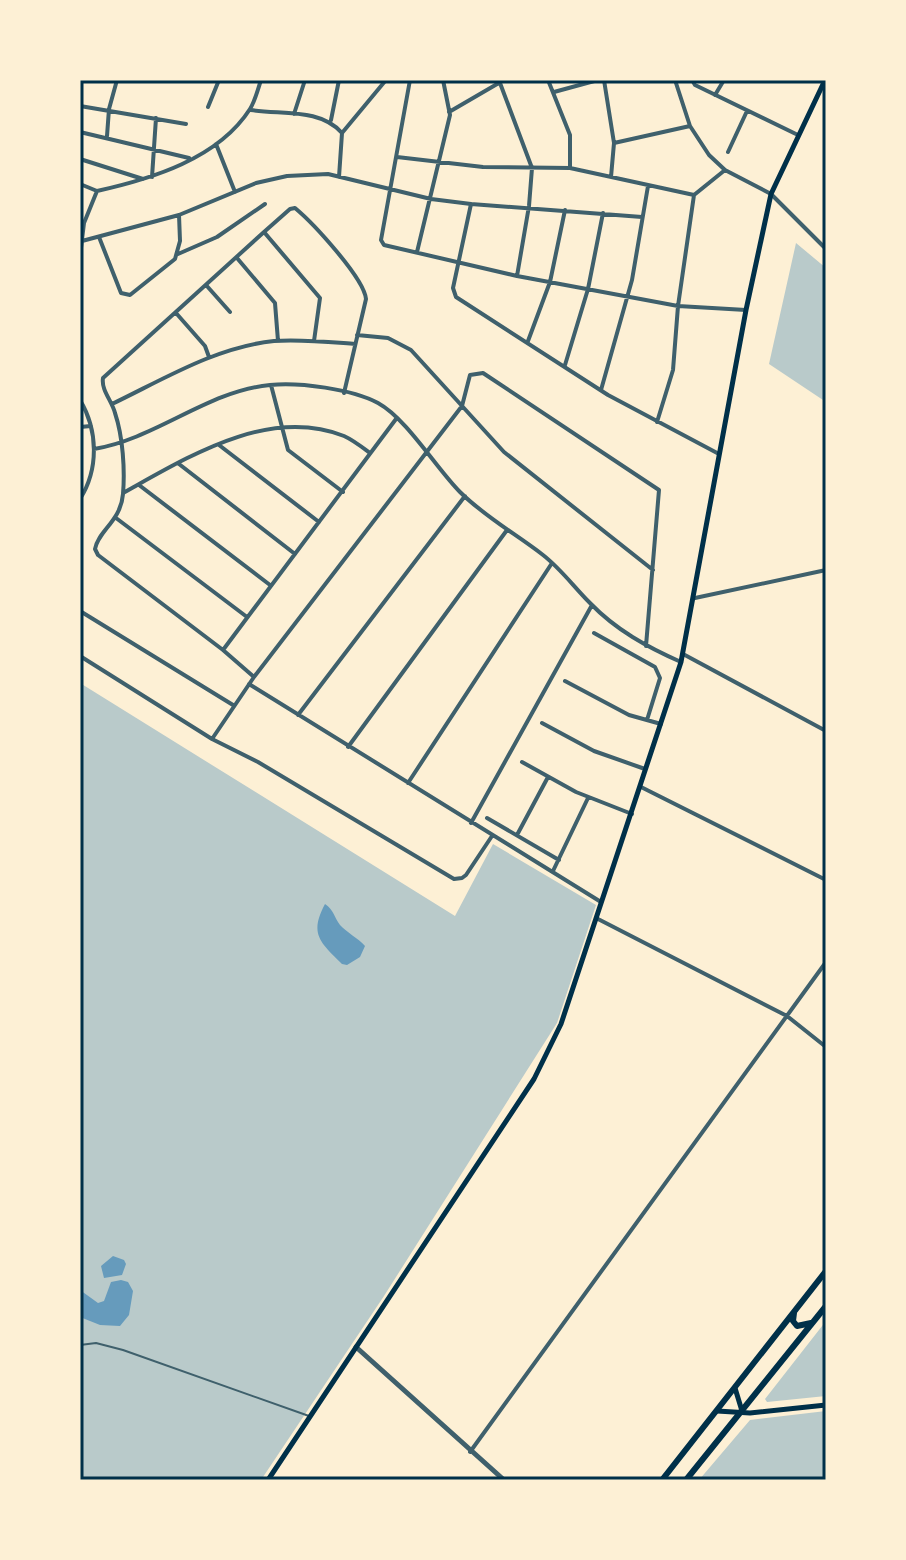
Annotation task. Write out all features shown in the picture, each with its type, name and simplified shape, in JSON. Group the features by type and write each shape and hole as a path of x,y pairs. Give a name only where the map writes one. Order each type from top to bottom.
{"main road":[{"path":"268,1480 534,1079 561,1024 681,662 746,310 771,194 825,80"},
{"path":"662,1480 826,1271"},
{"path":"686,1480 826,1306"},
{"path":"795,1310 793,1321 797,1326 813,1321"},
{"path":"735,1388 742,1411"},
{"path":"717,1411 750,1413 826,1405"}],"street":[{"path":"106,138 109,109 117,80"},
{"path":"208,107 219,80"},
{"path":"80,184 97,191 152,177 216,144 250,110 261,80"},
{"path":"294,114 305,80"},
{"path":"331,120 339,80"},
{"path":"339,177 342,133 386,80"},
{"path":"410,80 381,240 384,245 517,276 678,306 746,310"},
{"path":"417,252 449,112 443,80"},
{"path":"548,80 570,133 570,168"},
{"path":"554,92 601,80 614,143 611,177"},
{"path":"675,80 690,126 699,142 725,170 771,194 826,249"},
{"path":"692,80 695,85 798,135"},
{"path":"715,95 724,80"},
{"path":"449,112 502,81 532,168 517,276"},
{"path":"80,106 186,124"},
{"path":"250,110 331,120 342,133"},
{"path":"728,152 747,111"},
{"path":"152,177 156,118"},
{"path":"614,143 690,126"},
{"path":"80,132 191,158"},
{"path":"216,144 235,192"},
{"path":"397,157 532,168 570,168 694,195"},
{"path":"80,159 144,179"},
{"path":"657,422 673,370 678,306 694,195 725,170"},
{"path":"82,241 179,215 256,183 287,176 328,174 431,199 642,217"},
{"path":"601,390 627,296 648,185"},
{"path":"80,256 82,223 97,191"},
{"path":"99,237 115,282 126,295 135,294 178,254 217,237 265,204"},
{"path":"471,204 453,292 601,390 721,456"},
{"path":"254,677 98,555 96,543 116,518 123,493 121,445 112,404 102,382 107,374 264,232 290,209 297,209 365,291 344,393"},
{"path":"528,341 550,282 565,210"},
{"path":"565,365 588,289 603,213"},
{"path":"178,254 179,215"},
{"path":"264,232 320,298 314,341"},
{"path":"236,257 275,303 278,341"},
{"path":"206,285 230,312"},
{"path":"176,313 205,346 209,357"},
{"path":"357,335 388,338 411,350 504,452 653,570"},
{"path":"112,404 209,357 278,341 355,344"},
{"path":"212,739 254,677 462,406 470,375 477,372 483,373 659,490 646,646"},
{"path":"271,385 288,450 343,492"},
{"path":"94,449 121,445 249,388 308,385 378,403 465,496 552,563 614,625 646,646 681,662"},
{"path":"80,400 91,426 94,449 91,473 80,499"},
{"path":"223,650 396,419"},
{"path":"80,427 91,426"},
{"path":"123,493 218,445 280,427 328,431 347,437 370,453"},
{"path":"218,445 319,522"},
{"path":"179,464 295,554"},
{"path":"139,485 270,585"},
{"path":"298,715 465,496"},
{"path":"116,518 247,617"},
{"path":"348,747 507,530"},
{"path":"408,783 552,563"},
{"path":"695,598 826,570"},
{"path":"471,823 592,605"},
{"path":"80,611 233,705"},
{"path":"594,633 659,671 660,678 647,720"},
{"path":"683,654 826,731"},
{"path":"80,656 212,739 258,762 454,879 466,875 492,836"},
{"path":"565,681 621,711 661,724"},
{"path":"249,684 603,903"},
{"path":"542,723 594,751 647,770"},
{"path":"522,762 588,798 632,814"},
{"path":"517,836 548,777"},
{"path":"641,787 826,880"},
{"path":"552,872 588,798"},
{"path":"487,818 559,860"},
{"path":"598,919 787,1016 826,1047"},
{"path":"470,1452 826,962"},
{"path":"356,1347 504,1480"}],"lane":[{"path":"80,1345 96,1343 123,1350 310,1417"}],"shaded area":[{"path":"796,243 826,268 826,402 769,364"},
{"path":"80,683 455,916 493,844 596,905 557,1023 384,1296 261,1480 80,1480"},
{"path":"826,1321 826,1396 767,1402 765,1399"},
{"path":"826,1411 826,1480 699,1480 750,1420"}],"water":[{"path":"325,904 340,925 365,946 360,957 347,965 334,956 319,937 318,923"},
{"path":"113,1256 126,1264 122,1275 104,1278 101,1266"},
{"path":"111,1282 128,1282 133,1291 129,1315 120,1326 100,1325 80,1317 80,1290 98,1303 104,1301"}]}
